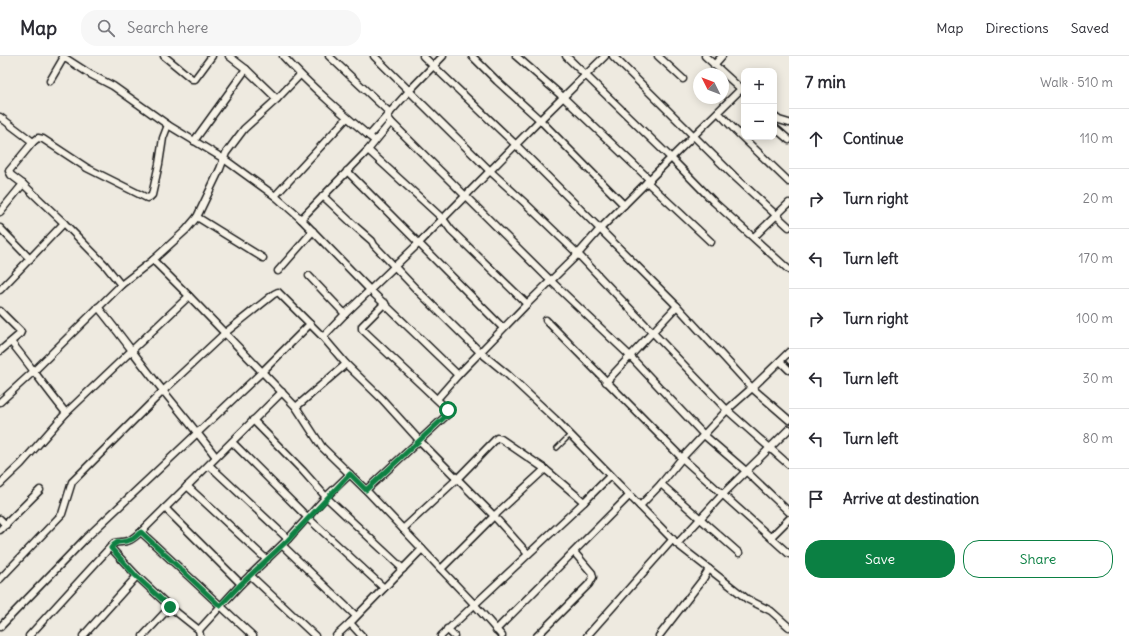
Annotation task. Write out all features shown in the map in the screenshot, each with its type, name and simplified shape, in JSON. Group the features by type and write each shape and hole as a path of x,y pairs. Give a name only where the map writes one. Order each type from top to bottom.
{"street":[{"path":"164,56 192,80 212,56"},
{"path":"229,56 246,68 277,99"},
{"path":"283,56 300,75 347,118 375,141"},
{"path":"329,56 388,114 391,122 551,281 630,356 704,435 747,472 789,512"},
{"path":"374,56 490,171 578,254 727,410 789,465"},
{"path":"423,56 516,145 677,306 752,388 789,420"},
{"path":"369,136 443,56"},
{"path":"472,56 540,120 624,206"},
{"path":"516,56 563,97 711,242"},
{"path":"566,56 714,202 789,270"},
{"path":"323,337 605,56"},
{"path":"612,56 734,176 789,227"},
{"path":"658,56 683,79"},
{"path":"705,56 741,88"},
{"path":"714,65 722,56"},
{"path":"50,81 63,57 113,86 168,125 224,159 275,196 301,219 370,290 458,375"},
{"path":"194,141 246,68"},
{"path":"0,402 34,371 121,285 186,230 197,217 226,153 244,129 277,99 300,75"},
{"path":"437,399 503,328 578,254 600,229 718,112 741,92"},
{"path":"718,112 789,182"},
{"path":"0,117 33,142"},
{"path":"275,196 347,118"},
{"path":"777,118 789,123"},
{"path":"301,219 368,150 391,122"},
{"path":"121,285 105,265 64,223 23,184 11,175 9,171 38,138 43,139 87,168 147,198 152,194 163,138 168,125"},
{"path":"777,129 789,140"},
{"path":"368,150 443,219 451,230 527,304"},
{"path":"347,171 503,328"},
{"path":"0,212 23,184"},
{"path":"323,196 372,241 394,266 480,352 507,374 555,419 675,542 747,599 771,611 789,627"},
{"path":"754,237 789,203"},
{"path":"197,217 263,258"},
{"path":"0,290 64,223"},
{"path":"0,228 30,259"},
{"path":"278,271 313,231"},
{"path":"152,260 263,371 296,407 322,447 366,490 474,604 502,636"},
{"path":"309,276 345,314"},
{"path":"0,579 62,514 72,482 75,478 163,391 225,333 278,292 494,516 528,554"},
{"path":"0,484 21,464 66,413 189,296"},
{"path":"366,490 448,414 448,410 437,399 362,329 362,326 385,303"},
{"path":"606,382 677,306"},
{"path":"98,307 118,330 131,351 216,457"},
{"path":"0,311 21,332 0,351"},
{"path":"546,320 682,458 789,554"},
{"path":"0,627 86,538 263,371 310,324"},
{"path":"11,342 66,413"},
{"path":"640,506 727,410 789,352"},
{"path":"780,362 789,370"},
{"path":"296,407 346,364"},
{"path":"29,636 114,544 119,541 125,542 131,540 141,532 282,392"},
{"path":"253,420 298,466 326,498 403,569"},
{"path":"587,636 675,542 700,519 723,494 789,429"},
{"path":"403,529 458,479 498,438 545,469 584,502"},
{"path":"232,442 308,518 384,588"},
{"path":"209,465 288,540"},
{"path":"441,569 494,516 545,469"},
{"path":"111,548 136,576 199,634 220,606 250,575 288,540 350,474"},
{"path":"441,636 610,476"},
{"path":"661,484 739,553"},
{"path":"187,486 267,560"},
{"path":"0,530 40,490"},
{"path":"496,630 629,496"},
{"path":"165,508 241,584"},
{"path":"0,519 6,524"},
{"path":"771,537 789,519"},
{"path":"141,532 253,636"},
{"path":"282,545 356,616"},
{"path":"336,636 422,549"},
{"path":"537,636 593,577 592,573 574,552"},
{"path":"658,636 703,579 709,569"},
{"path":"250,575 315,636"},
{"path":"83,636 136,576"},
{"path":"143,636 170,607"},
{"path":"350,623 362,636"},
{"path":"448,629 454,636"}],"lane":[{"path":"557,448 570,435"}],"route":[{"path":"170,607 136,576 111,548 114,544 119,541 125,542 131,540 141,532 220,606 288,540 350,474 366,490 448,414 448,410"}]}
